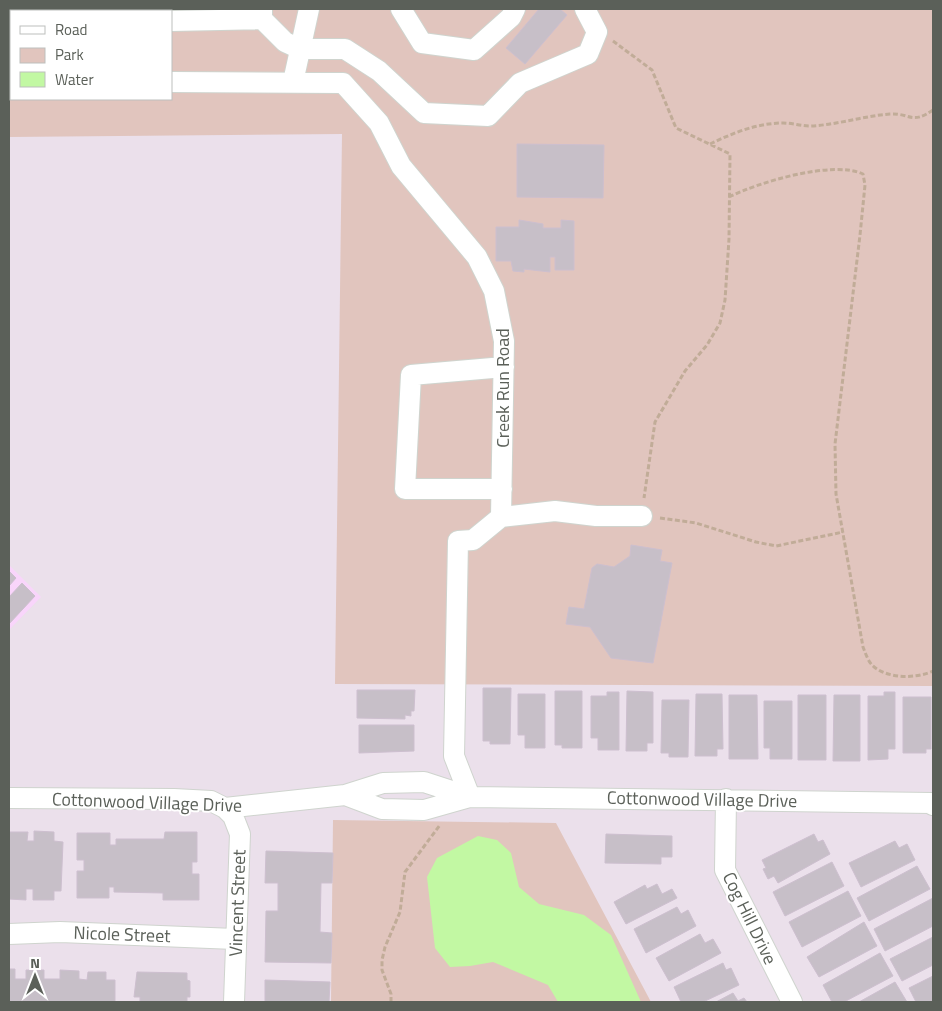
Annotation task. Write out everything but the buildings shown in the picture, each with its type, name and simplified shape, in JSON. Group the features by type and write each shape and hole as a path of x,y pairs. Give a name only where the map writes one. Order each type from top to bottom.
{"street":[{"path":"294,82 309,9"},
{"path":"401,9 422,43 474,50 511,17 515,9"},
{"path":"172,21 262,14 284,42 300,49 345,49 379,71 424,113 488,116 520,83 588,54 597,32 585,9"},
{"name":"Creek Run Road","path":"172,82 343,83 379,123 401,166 470,248 487,274 500,310 504,341 502,517"},
{"path":"502,489 405,489 410,375 504,367"},
{"path":"470,797 454,756 458,541 473,540 502,517 555,511 596,516 642,516"},
{"name":"Cottonwood Village Drive","path":"9,798 174,799 211,802 224,808 345,795 382,783 424,782 470,797"},
{"name":"Cottonwood Village Drive","path":"345,795 382,809 424,810 470,797 726,799 932,803 933,805"},
{"name":"Cog Hill Drive","path":"726,799 725,870 792,1002"},
{"name":"Vincent Street","path":"224,808 233,816 240,834 234,1002"},
{"name":"Nicole Street","path":"9,934 60,932 235,939"}],"path":[{"path":"597,32 628,51 652,70 676,128 730,154 725,300 720,323 707,344 685,371 655,422 642,516 696,523 756,542 776,546 843,532"},
{"path":"710,144 731,134 766,123 809,126 892,114 908,118 922,118 933,110"},
{"path":"729,197 766,182 830,169 853,169 863,174 865,185 861,226 835,444 836,494 863,647 871,664 884,672 904,677 933,671"},
{"path":"391,1002 391,994 382,970 382,960 385,947 400,912 405,872 446,820"}],"shaded area":[{"path":"9,565 41,597 9,630"}],"green space":[{"path":"9,9 933,9 933,686 335,684 342,134 9,137"},
{"path":"333,820 556,823 651,1002 331,1002"}],"water":[{"path":"478,836 497,840 511,853 519,887 539,904 584,915 611,935 641,1002 558,1002 548,985 493,962 450,967 435,948 427,877 437,858"}]}
